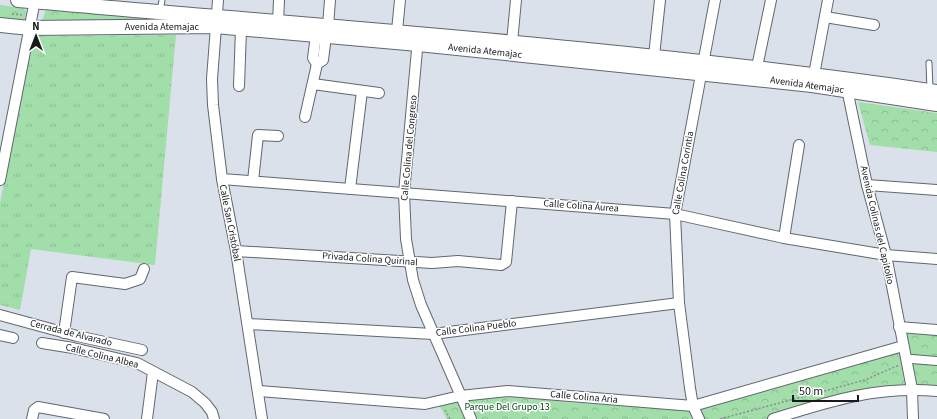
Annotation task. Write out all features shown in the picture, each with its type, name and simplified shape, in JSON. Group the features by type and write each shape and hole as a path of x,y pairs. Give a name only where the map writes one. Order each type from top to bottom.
{"main road":[{"name":"Avenida Atemajac","path":"18,0 161,6 241,29 512,42 654,56 702,67 757,67 813,79"},
{"name":"Avenida Atemajac","path":"0,25 30,28 216,22 278,22 324,32 397,31 418,38 813,79 846,84 937,104"},
{"name":"Avenida Atemajac","path":"846,84 933,91"}],"street":[{"name":"Calle San Cristóbal","path":"218,0 212,79 222,179 236,251 259,391 262,419"},
{"path":"278,22 280,0"},
{"path":"306,117 317,64 313,58 324,32 330,0"},
{"path":"397,31 400,0"},
{"path":"512,42 516,0"},
{"path":"654,56 660,0"},
{"name":"Calle Colina Corintia","path":"699,419 693,406 679,303 675,214 715,0"},
{"path":"757,67 771,0"},
{"path":"813,79 828,0"},
{"path":"0,180 35,1"},
{"path":"825,17 874,25"},
{"path":"239,86 241,29"},
{"name":"Calle Colina del Congreso","path":"418,38 404,193 406,239 409,262 421,305 471,419"},
{"path":"313,84 379,93"},
{"name":"Avenida Colinas del Capitolio","path":"846,84 867,185 886,255 912,389 913,419"},
{"path":"350,189 362,91"},
{"path":"253,181 258,135 278,136"},
{"path":"784,238 799,145"},
{"name":"Calle Colina Áurea","path":"222,179 675,214 784,238 886,255 937,259"},
{"path":"867,185 937,190"},
{"name":"Privada Colina Quirinal","path":"236,251 409,262 458,261 504,265 512,201"},
{"path":"64,333 72,277 125,284 140,279 144,269"},
{"name":"Calle Colina Pueblo","path":"248,324 433,334 679,303"},
{"name":"Cerrada de Alvarado","path":"0,315 64,333 142,350"},
{"path":"899,327 937,330"},
{"path":"0,335 13,338"},
{"path":"73,348 77,336"},
{"name":"Calle Colina Albea","path":"42,343 73,348 137,363 192,392 205,403 212,412 214,419"},
{"name":"Calle Colina Aria","path":"259,391 425,404 460,396 508,391 693,406 903,346"},
{"path":"912,359 937,361"},
{"path":"147,419 153,372"},
{"path":"773,419 839,398 881,391 912,389 937,392"},
{"path":"32,419 35,408 104,419"}],"lane":[{"path":"929,64 933,91"}],"path":[{"path":"720,419 865,380 902,363"},
{"path":"442,404 450,419"}],"green space":[{"path":"0,5 23,8 26,11 25,25 0,24"},
{"path":"46,9 211,20 41,24"},
{"path":"176,35 155,265 31,249 20,310 0,305 0,203 33,36"},
{"path":"858,102 937,113 937,152 870,145"},
{"path":"905,332 937,334 937,388 917,387"},
{"path":"900,351 905,386 847,394 767,419 703,419 698,408"},
{"name":"Parque Del Grupo 13","path":"512,395 567,402 689,410 692,419 477,419 468,399"},
{"name":"Parque Del Grupo 13","path":"457,400 467,419 447,419 439,405"}]}
